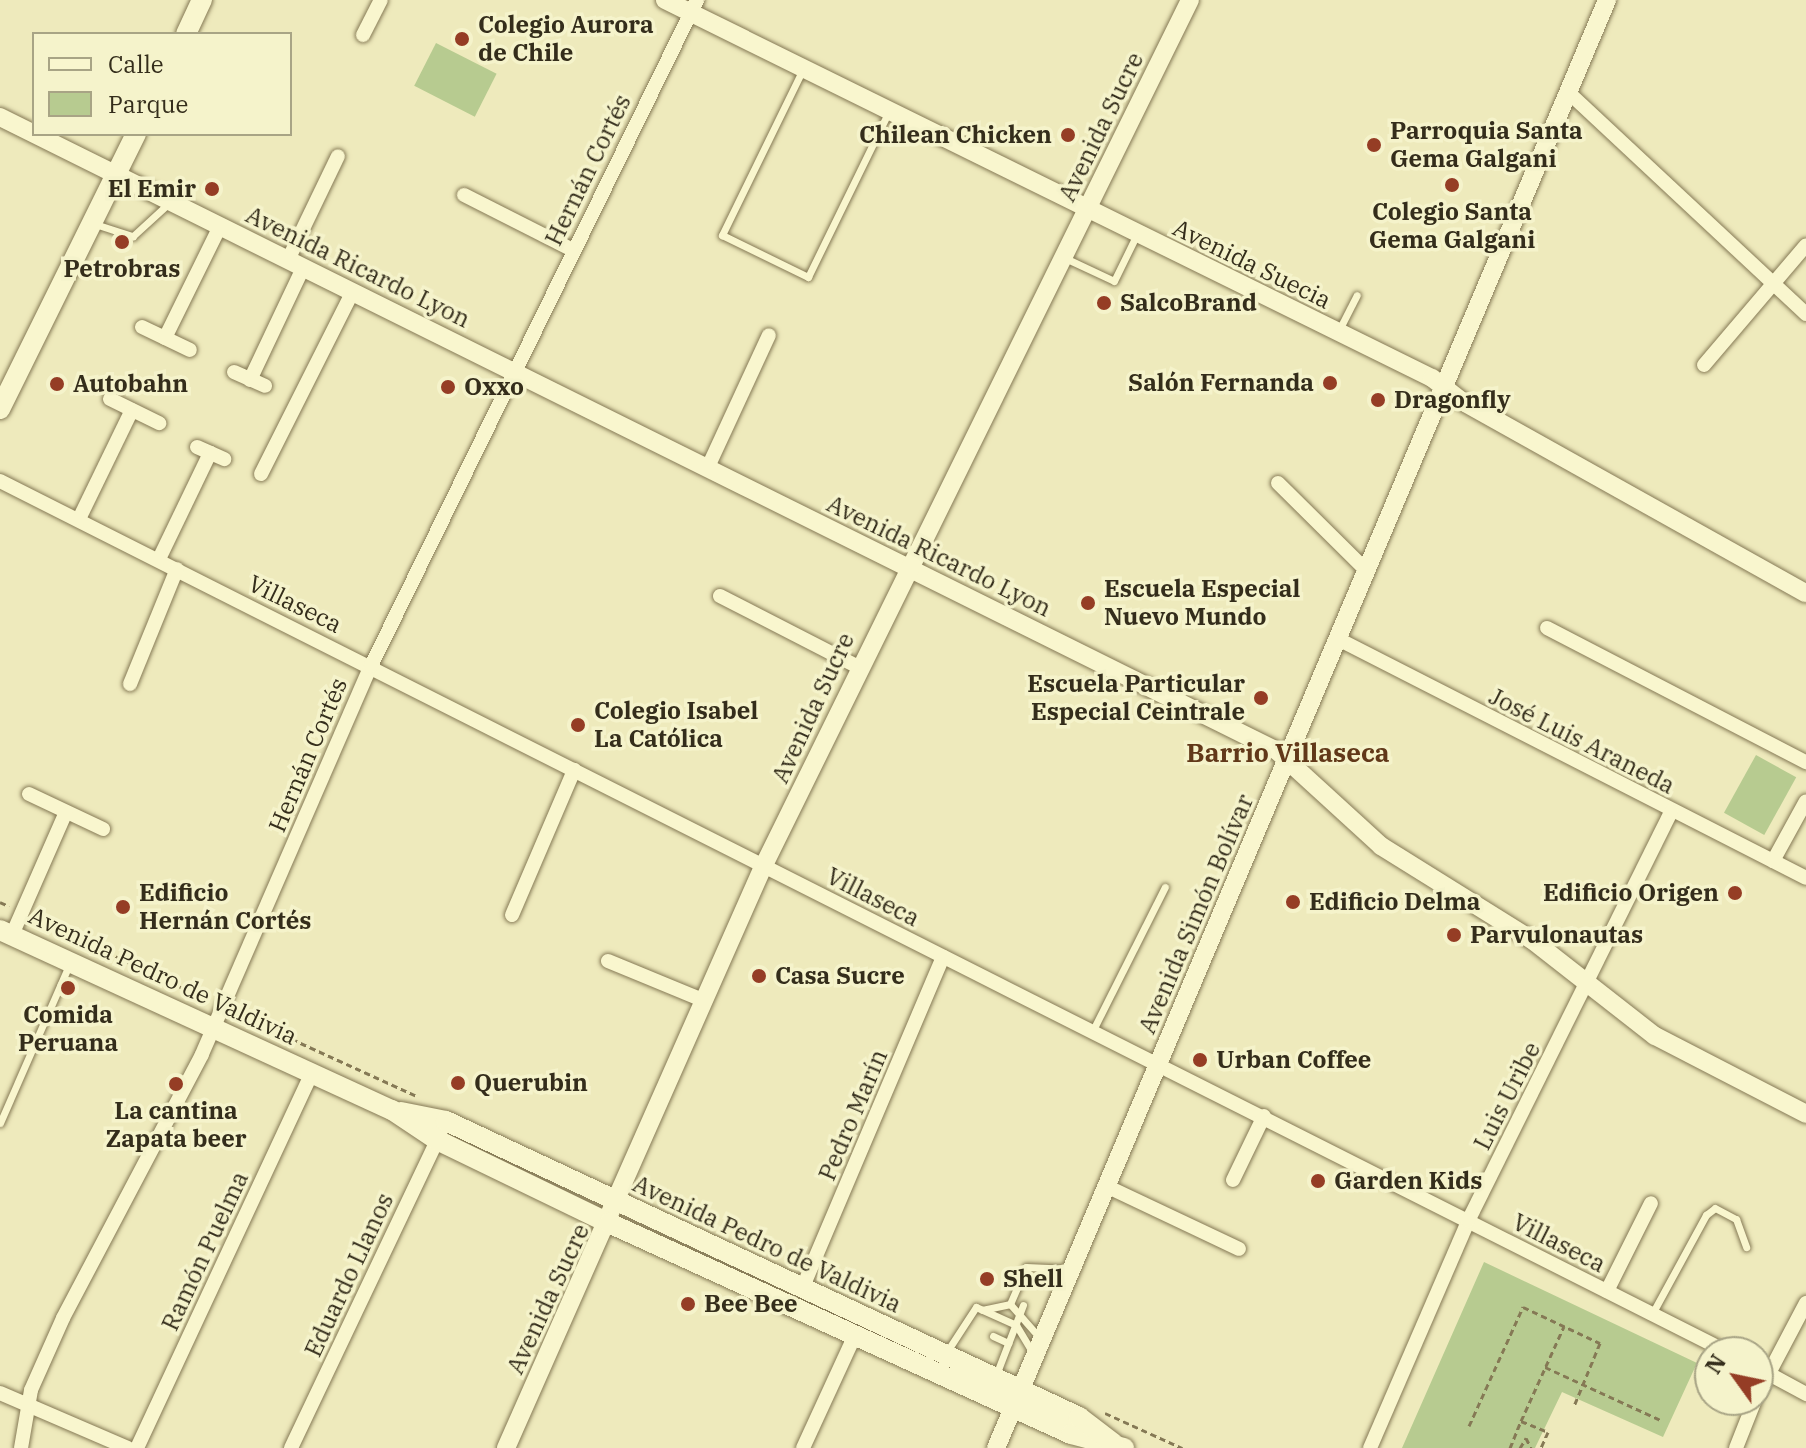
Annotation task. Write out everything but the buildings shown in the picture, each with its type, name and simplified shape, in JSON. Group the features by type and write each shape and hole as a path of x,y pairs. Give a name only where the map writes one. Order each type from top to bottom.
{"main road":[{"path":"187,32 202,0"},
{"path":"0,409 135,136"},
{"name":"Avenida Pedro de Valdivia","path":"6,933 392,1110 437,1140 802,1289 945,1354 996,1378 1018,1399"},
{"name":"Avenida Pedro de Valdivia","path":"392,1110 446,1121 614,1213 855,1335 1018,1399 1090,1422 1118,1445"}],"street":[{"path":"363,35 381,0"},
{"name":"Avenida Suecia","path":"665,0 694,6 804,68 1338,332 1806,593"},
{"name":"Avenida Sucre","path":"506,1448 614,1213 763,867 907,567 1190,0"},
{"name":"Avenida Simón Bolívar","path":"996,1448 1040,1350 1157,1063 1340,640 1607,0"},
{"name":"Hernán Cortés","path":"21,1448 27,1404 70,1304 214,1027 371,666 513,370 694,6"},
{"path":"1567,91 1806,314"},
{"name":"Avenida Ricardo Lyon","path":"0,117 32,133"},
{"name":"Avenida Ricardo Lyon","path":"37,136 1289,758 1381,846 1532,940 1587,989 1655,1036 1806,1114"},
{"path":"250,380 338,156"},
{"path":"464,195 573,250"},
{"path":"165,338 220,226"},
{"path":"1704,365 1806,245"},
{"path":"261,474 352,293"},
{"path":"142,327 190,350"},
{"path":"708,467 769,335"},
{"path":"234,372 265,386"},
{"path":"110,399 159,423"},
{"path":"79,519 132,410"},
{"path":"159,559 210,453"},
{"name":"Villaseca","path":"0,481 1695,1336"},
{"path":"1278,483 1367,571"},
{"path":"130,684 177,569"},
{"path":"720,596 858,667"},
{"path":"1547,628 1806,762"},
{"name":"José Luis Araneda","path":"1340,640 1671,812 1806,878"},
{"path":"512,915 574,770"},
{"path":"29,794 103,829"},
{"path":"1773,861 1806,801"},
{"path":"6,933 66,812"},
{"name":"Luis Uribe","path":"1370,1448 1468,1221 1587,989 1671,812"},
{"name":"Pedro Marín","path":"802,1289 943,957"},
{"path":"608,961 705,1001"},
{"name":"Ramón Puelma","path":"137,1448 312,1073"},
{"path":"1233,1180 1264,1116"},
{"name":"Eduardo Llanos","path":"291,1448 446,1121"},
{"path":"1106,1186 1239,1249"},
{"path":"1607,1291 1651,1203"},
{"path":"1774,1353 1806,1303"},
{"path":"803,1448 855,1335"},
{"path":"1774,1376 1806,1394"},
{"path":"0,1393 128,1448"},
{"path":"1736,1448 1749,1416"}],"lane":[{"path":"804,68 722,235 808,277 889,111"},
{"path":"93,223 133,236 160,219 170,202"},
{"path":"1063,257 1114,281 1137,234"},
{"path":"1338,332 1357,295"},
{"path":"1093,1030 1165,887"},
{"path":"0,1123 70,962"},
{"path":"1652,1314 1706,1215 1715,1208 1736,1219 1746,1247"},
{"path":"1010,1304 1026,1267 1073,1269"},
{"path":"982,1310 1010,1304 1022,1308 1040,1350"},
{"path":"945,1354 970,1327 976,1307 1016,1325 1040,1350"},
{"path":"996,1378 1022,1308"},
{"path":"993,1336 1008,1343"}],"path":[{"path":"1469,1426 1523,1307 1600,1343 1574,1406"},
{"path":"1510,1448 1564,1326"},
{"path":"1545,1367 1661,1420"},
{"path":"1521,1421 1548,1432 1541,1448"},
{"path":"1513,1440 1519,1445 1528,1439 1534,1427"},
{"path":"1528,1439 1531,1448"}],"green space":[{"path":"436,43 497,74 475,117 414,86"},
{"path":"1756,755 1796,777 1764,835 1724,813"},
{"path":"1484,1262 1694,1362 1694,1370 1663,1437 1562,1392 1535,1448 1402,1448"}],"place":[{"name":"Colegio Aurora de Chile","path":"462,39"},
{"name":"Chilean Chicken","path":"1068,135"},
{"name":"Parroquia Santa Gema Galgani","path":"1374,145"},
{"name":"Colegio Santa Gema Galgani","path":"1452,185"},
{"name":"El Emir","path":"212,189"},
{"name":"Petrobras","path":"122,242"},
{"name":"SalcoBrand","path":"1104,303"},
{"name":"Salón Fernanda","path":"1330,383"},
{"name":"Autobahn","path":"57,384"},
{"name":"Oxxo","path":"448,387"},
{"name":"Dragonfly","path":"1378,400"},
{"name":"Escuela Especial Nuevo Mundo","path":"1088,603"},
{"name":"Escuela Particular Especial Ceintrale","path":"1261,698"},
{"name":"Colegio Isabel La Católica","path":"578,725"},
{"name":"Edificio Origen","path":"1735,893"},
{"name":"Edificio Delma","path":"1293,902"},
{"name":"Edificio Hernán Cortés","path":"123,907"},
{"name":"Parvulonautas","path":"1454,935"},
{"name":"Casa Sucre","path":"759,976"},
{"name":"Comida Peruana","path":"68,988"},
{"name":"Urban Coffee","path":"1200,1060"},
{"name":"Querubin","path":"458,1083"},
{"name":"La cantina Zapata beer","path":"176,1084"},
{"name":"Garden Kids","path":"1318,1181"},
{"name":"Shell","path":"987,1279"},
{"name":"Bee Bee","path":"688,1304"}],"district":[{"name":"Barrio Villaseca","path":"1288,753"}]}
